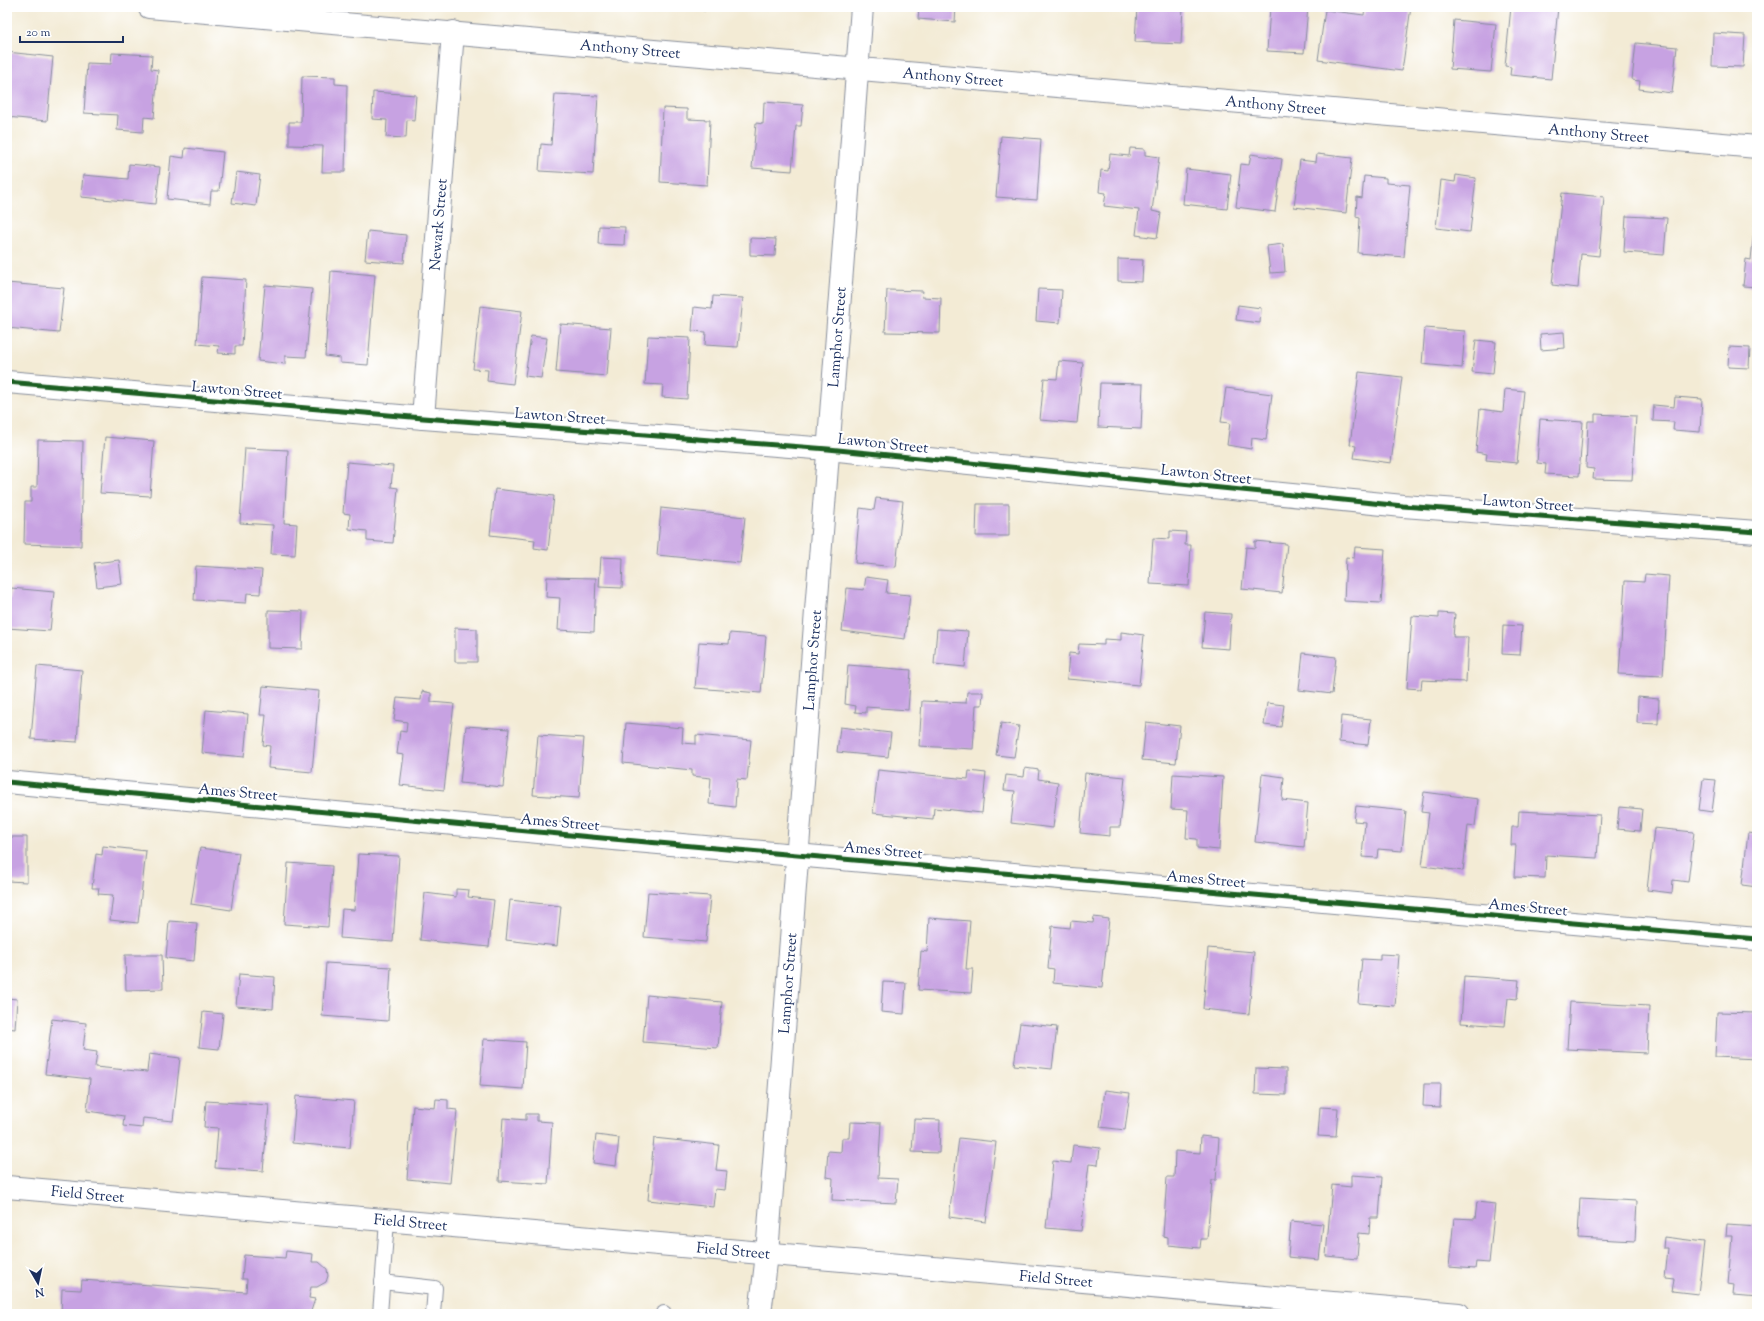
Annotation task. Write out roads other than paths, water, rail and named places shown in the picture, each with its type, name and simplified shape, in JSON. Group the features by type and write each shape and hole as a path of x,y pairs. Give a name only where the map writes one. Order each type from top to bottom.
{"street":[{"name":"Anthony Street","path":"149,7 266,12 453,32 857,70 1757,146"},
{"name":"Lamphor Street","path":"760,1314 767,1254 862,7"},
{"name":"Newark Street","path":"423,418 453,32"},
{"name":"Lawton Street","path":"7,382 423,418 828,449 1403,506 1757,532"},
{"name":"Ames Street","path":"7,782 797,855 1757,939"},
{"name":"Field Street","path":"7,1187 1459,1314"}],"lane":[{"path":"380,1314 387,1221"},
{"path":"382,1282 435,1288 433,1314"}]}
